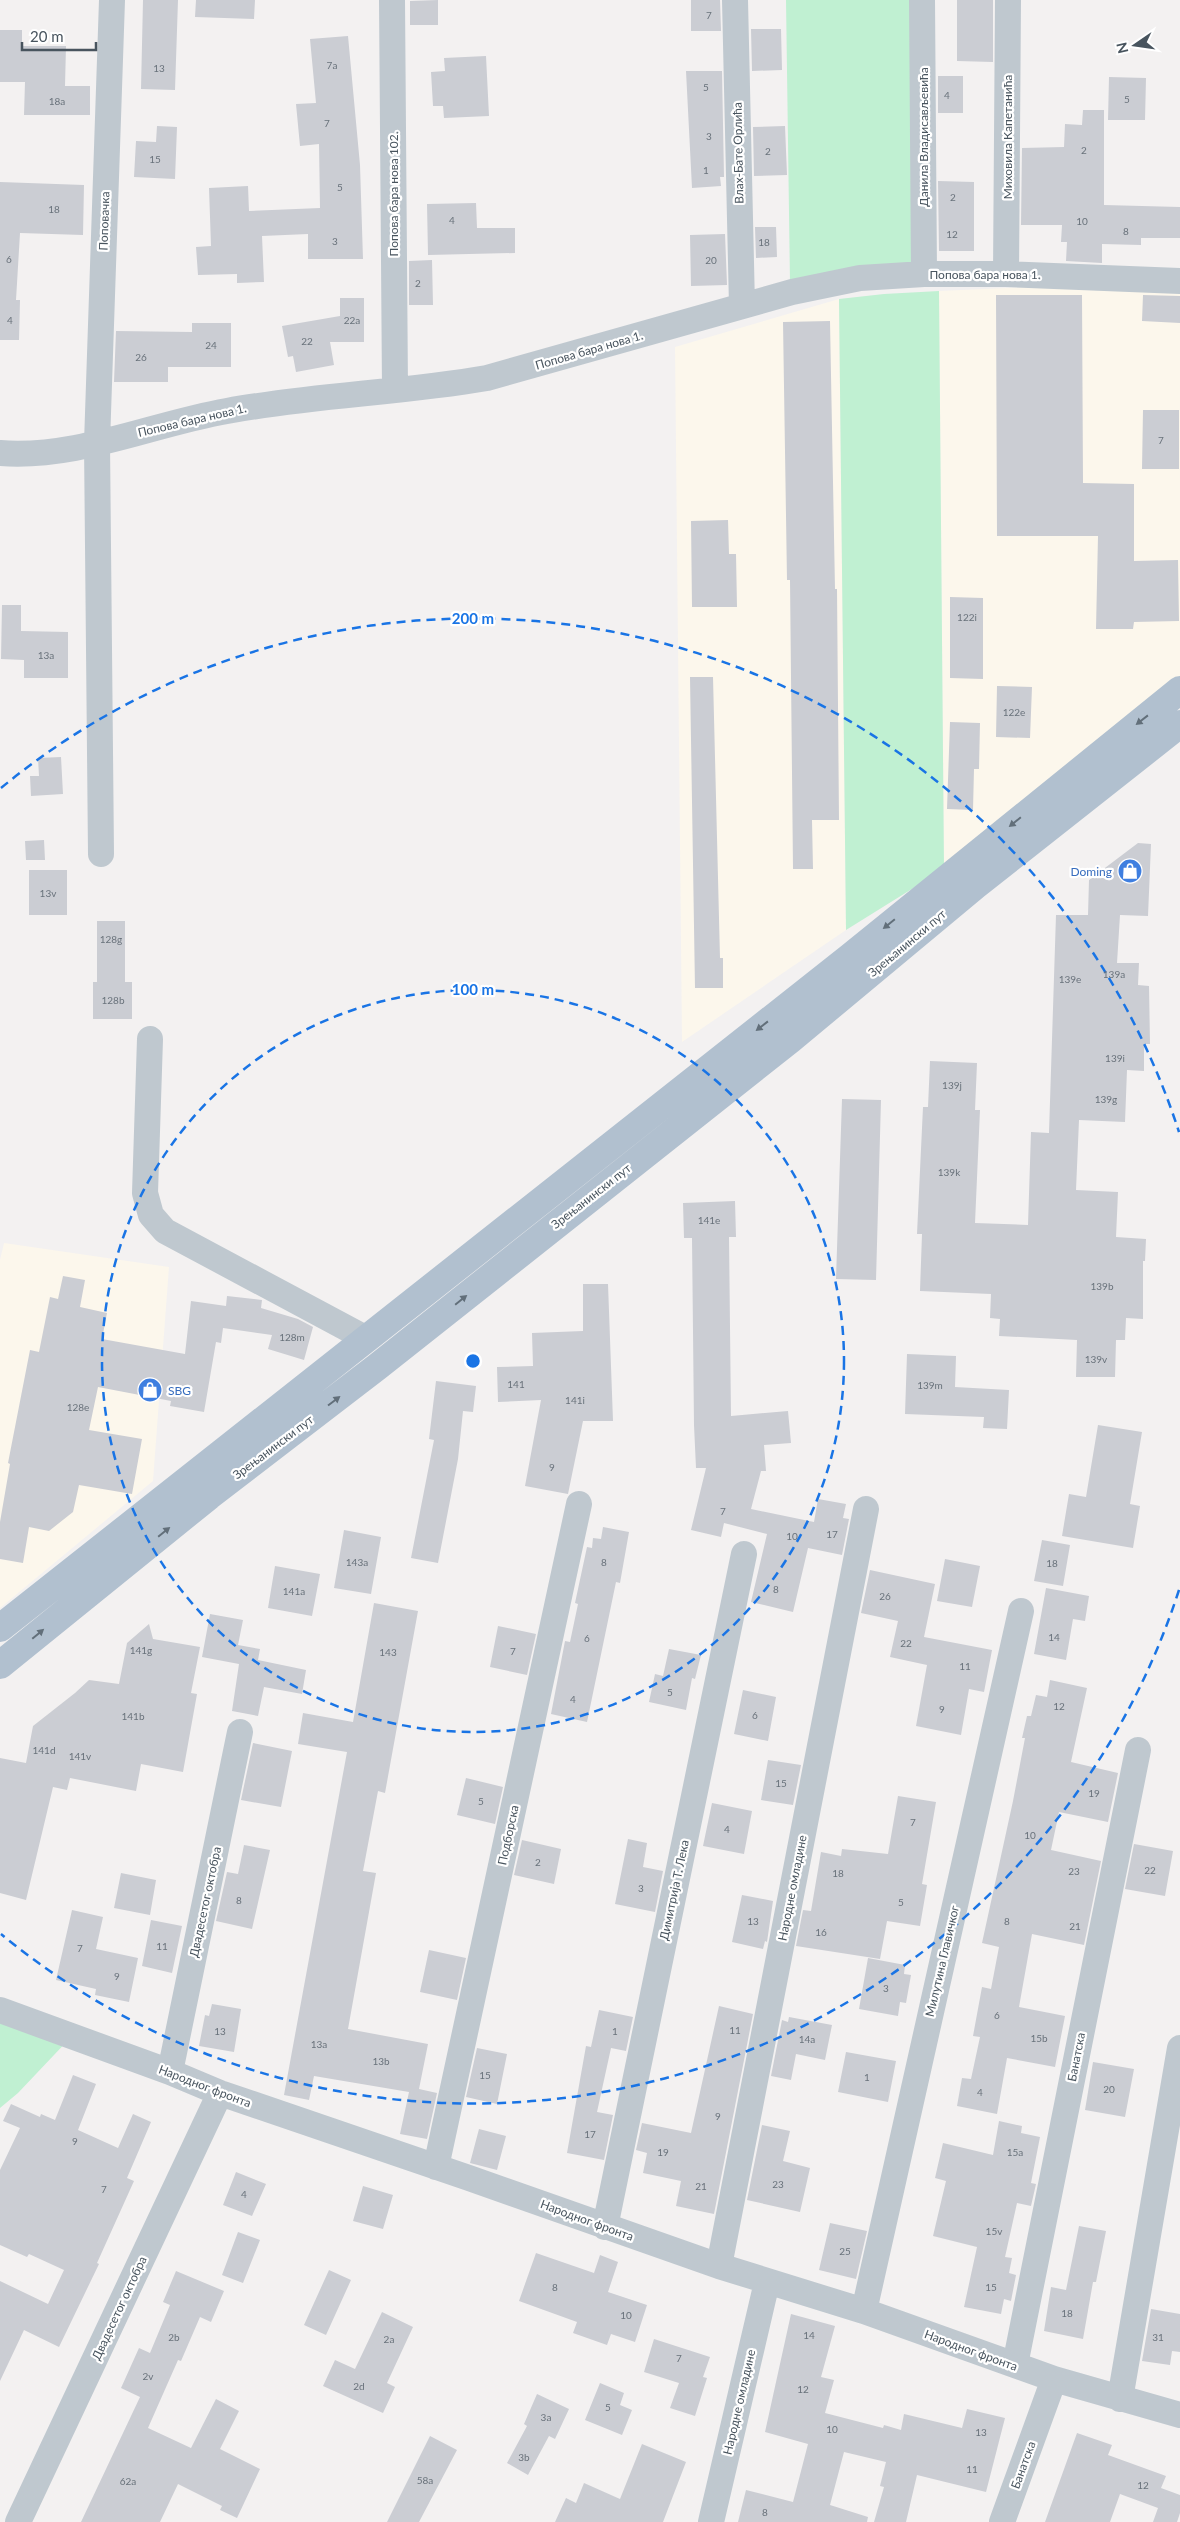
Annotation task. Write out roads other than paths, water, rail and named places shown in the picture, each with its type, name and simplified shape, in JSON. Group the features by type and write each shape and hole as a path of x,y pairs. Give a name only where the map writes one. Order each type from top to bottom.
{"main road":[{"name":"Зрењанински пут","path":"0,1628 850,956 1180,690"},
{"name":"Зрењанински пут","path":"0,1666 209,1496 377,1368 791,1039 976,885 1180,724"}],"street":[{"name":"Поповачка","path":"101,854 97,443 112,0"},
{"name":"Попова бара нова 102.","path":"392,0 394,389"},
{"name":"Влах-Бате Орлића","path":"735,0 742,306"},
{"name":"Данила Владисављевића","path":"922,0 924,274"},
{"name":"Миховила Капетанића","path":"1006,274 1008,0"},
{"name":"Попова бара нова 1.","path":"0,453 52,452 97,443 216,412 285,401 440,386 487,378 742,306 860,278 924,274 1006,274 1180,281"},
{"path":"150,1039 145,1193 151,1215 165,1231 365,1338"},
{"name":"Подборска","path":"436,2167 579,1504"},
{"name":"Народне омладине","path":"718,2266 866,1509"},
{"name":"Димитрија Т. Лека","path":"605,2227 744,1554"},
{"name":"Милутина Главичког","path":"864,2311 1021,1611"},
{"name":"Двадесетог октобра","path":"170,2072 240,1732"},
{"name":"Банатска","path":"1015,2365 1138,1750"},
{"name":"Народног фронта","path":"0,2010 170,2072 220,2093 718,2266 864,2311 1054,2379 1180,2415"},
{"path":"1120,2399 1180,2048"},
{"name":"Двадесетог октобра","path":"18,2522 220,2093"},
{"name":"Народне омладине","path":"711,2522 767,2282"},
{"name":"Банатска","path":"1002,2522 1054,2379"}],"place":[{"name":"Doming","path":"1130,871"},
{"name":"SBG","path":"150,1390"}]}
